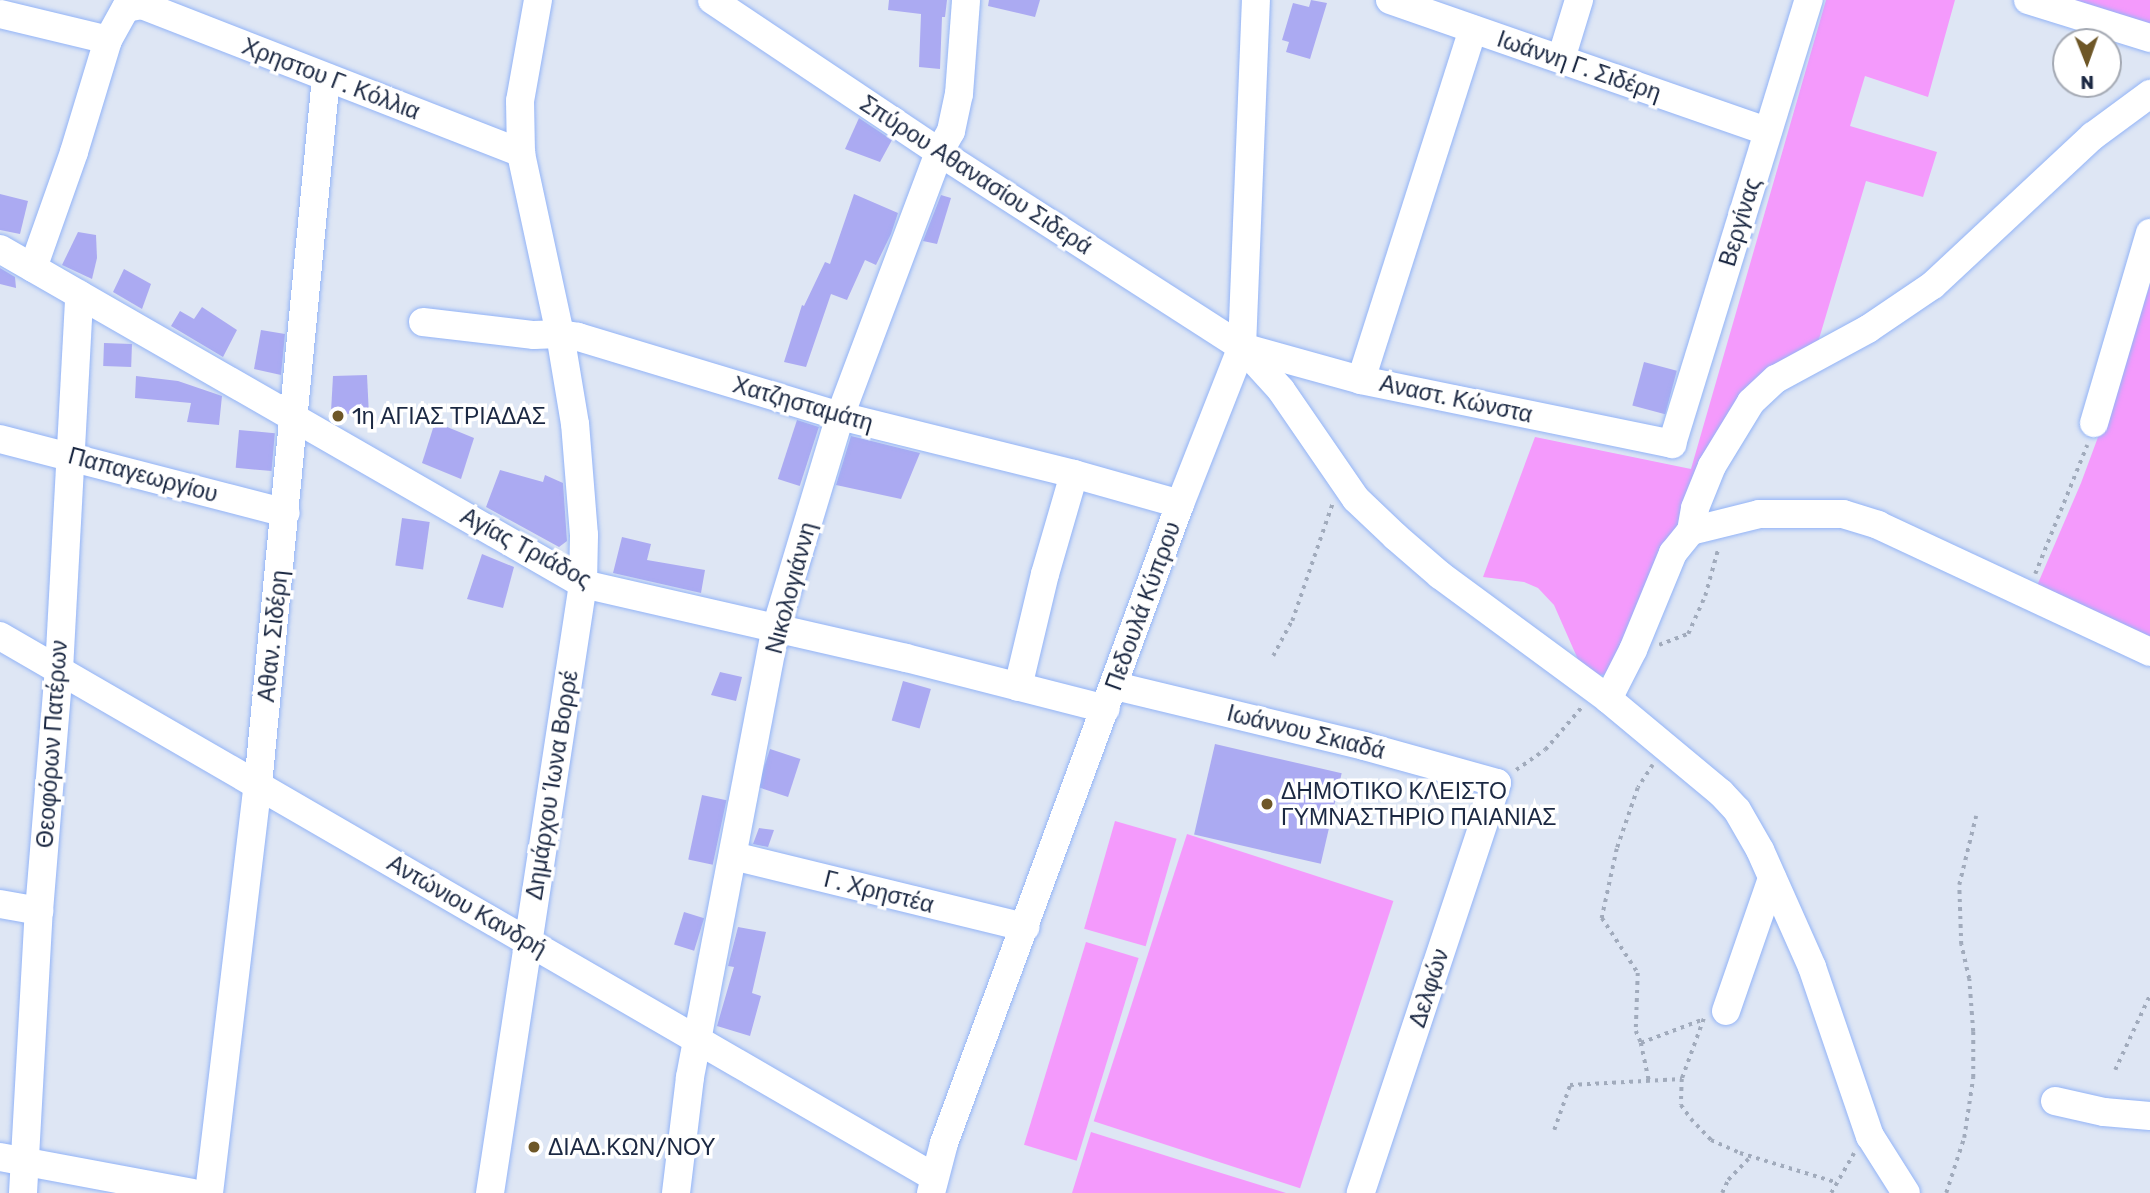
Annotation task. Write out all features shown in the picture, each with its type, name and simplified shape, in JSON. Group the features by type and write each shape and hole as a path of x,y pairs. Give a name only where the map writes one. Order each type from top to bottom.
{"street":[{"name":"Δημάρχου Ίωνα Βορρέ","path":"490,1193 583,584 584,535 575,424 561,334 521,153 520,101 538,0"},
{"name":"Σπύρου Αθανασίου Σιδερά","path":"712,0 939,152 1242,347"},
{"name":"Νικολογιάννη","path":"676,1193 697,1040 776,628 840,416 939,152 951,131 959,94 966,0"},
{"name":"Πεδουλά Κύπρου","path":"933,1185 1180,504 1242,347 1256,0"},
{"name":"Ιωάννη Γ. Σιδέρη","path":"1390,0 1768,132"},
{"path":"1560,60 1579,0"},
{"name":"Βεργίνας","path":"1672,444 1809,0"},
{"path":"2028,0 2150,38"},
{"name":"Χρηστου Γ. Κόλλια","path":"143,3 326,78 521,153"},
{"path":"33,268 74,152 108,40 126,8 143,3"},
{"path":"0,14 108,40"},
{"path":"1361,380 1474,29"},
{"name":"Αθαν. Σιδέρη","path":"209,1193 258,785 326,78"},
{"path":"1703,527 1695,508 1712,466 1751,402 1776,379 1868,328 1933,285 2093,136 2150,94"},
{"path":"2094,423 2150,233"},
{"name":"Αγίας Τριάδος","path":"0,249 583,584 1018,687 1110,697"},
{"name":"Θεοφόρων Πατέρων","path":"23,1193 13,1160 39,911 59,670 79,295"},
{"name":"Χατζησταμάτη","path":"423,322 534,335 561,334 840,416 1074,474 1180,504"},
{"name":"Αναστ. Κώνστα","path":"1242,347 1361,380 1672,444"},
{"path":"1242,347 1281,390 1356,499 1431,568 1608,699 1737,810 1772,878 1812,967 1870,1136 1906,1193"},
{"name":"Παπαγεωργίου","path":"0,439 286,513"},
{"path":"1018,687 1045,574 1074,474"},
{"path":"1608,699 1633,650 1673,553 1703,527 1759,514 1843,514 1878,526 2150,652"},
{"name":"Αντώνιου Κανδρή","path":"0,636 697,1040 933,1185"},
{"name":"Ιωάννου Σκιαδά","path":"1110,697 1364,746 1497,783"},
{"name":"Δελφών","path":"1361,1193 1497,783"},
{"name":"Γ. Χρηστέα","path":"733,856 1026,927"},
{"path":"1715,1015 1772,878"},
{"path":"0,904 39,911"},
{"path":"2055,1101 2104,1112 2150,1116"},
{"path":"13,1160 192,1193"}],"path":[{"path":"2026,594 2074,483 2094,423"},
{"path":"1273,656 1292,621 1342,478"},
{"path":"1633,650 1671,643 1688,634 1718,556 1703,527"},
{"path":"1497,783 1545,750 1586,703 1608,699"},
{"path":"1649,1081 1636,1022 1638,973 1602,918 1617,849 1638,788 1665,746"},
{"path":"1946,1193 1964,1138 1973,1078 1973,1032 1969,979 1961,945 1959,885 1976,816"},
{"path":"2115,1070 2141,1009 2150,995"},
{"path":"1641,1043 1715,1015"},
{"path":"1715,1015 1682,1079 1681,1105 1691,1119 1711,1140 1751,1156 1835,1182"},
{"path":"1554,1130 1570,1085 1682,1079"},
{"path":"1831,1193 1851,1156 1870,1136"},
{"path":"1722,1193 1728,1181 1751,1156"}],"shaded area":[{"path":"1826,0 1955,0 1928,97 1865,76 1850,126 1937,152 1923,197 1866,181 1816,349 1774,375 1611,674 1599,675 1580,664 1554,605 1538,588 1524,582 1483,577 1535,437 1691,469"},
{"path":"2057,0 2150,0 2150,25"},
{"path":"2150,284 2150,641 2036,588 2081,483 2124,367"},
{"path":"1115,821 1177,839 1146,946 1084,929"},
{"path":"1187,834 1393,901 1300,1188 1094,1121"},
{"path":"1086,942 1139,958 1077,1161 1024,1145"},
{"path":"1091,1132 1205,1168 1286,1193 1072,1193"}],"building":[{"path":"889,0 947,0 945,17 942,17 940,69 919,67 921,14 888,10"},
{"path":"989,0 1040,0 1035,17 988,6"},
{"path":"1311,0 1327,3 1310,59 1286,52 1289,42 1282,40 1293,3 1309,7"},
{"path":"859,118 892,140 880,162 845,149"},
{"path":"0,194 28,201 20,234 0,230"},
{"path":"854,194 898,213 891,234 876,265 865,260 847,300 831,294 806,367 784,362 802,305 804,306 825,262 830,264"},
{"path":"941,195 951,198 937,244 923,241"},
{"path":"78,232 96,235 97,258 92,279 62,265"},
{"path":"0,268 15,277 16,288 0,284"},
{"path":"124,269 151,284 142,309 113,292"},
{"path":"202,307 237,330 223,357 171,326 180,311 194,319"},
{"path":"261,330 285,334 281,375 254,369"},
{"path":"104,343 132,344 131,367 103,366"},
{"path":"1644,362 1677,371 1665,414 1632,405"},
{"path":"367,375 369,416 331,412 333,376"},
{"path":"136,376 178,381 222,396 219,425 187,422 191,403 135,398"},
{"path":"797,420 819,427 800,486 778,479"},
{"path":"435,422 474,438 461,479 422,463"},
{"path":"239,430 275,433 272,471 236,468"},
{"path":"851,436 920,453 901,499 836,485"},
{"path":"500,470 543,482 545,475 563,483 567,541 559,547 486,507"},
{"path":"402,518 430,522 423,569 395,566"},
{"path":"622,537 651,544 647,560 705,570 701,593 613,573"},
{"path":"482,554 514,567 503,608 467,599"},
{"path":"720,672 742,677 736,701 711,695"},
{"path":"903,681 931,689 920,728 892,720"},
{"name":"ΔΗΜΟΤΙΚΟ ΚΛΕΙΣΤΟ ΓΥΜΝΑΣΤΗΡΙΟ ΠΑΙΑΝΙΑΣ","path":"1215,744 1342,773 1321,864 1194,835"},
{"path":"770,749 800,759 788,797 758,787"},
{"path":"702,795 726,800 713,865 688,860"},
{"path":"759,828 774,830 768,847 753,844"},
{"path":"684,912 704,918 694,951 674,945"},
{"path":"738,927 766,932 752,993 761,996 750,1036 717,1026 734,967 728,966"}],"place":[{"name":"1η ΑΓΙΑΣ ΤΡΙΑΔΑΣ","path":"338,416"},
{"name":"ΔΗΜΟΤΙΚΟ ΚΛΕΙΣΤΟ ΓΥΜΝΑΣΤΗΡΙΟ ΠΑΙΑΝΙΑΣ","path":"1267,804"},
{"name":"ΔΙΑΔ.ΚΩΝ/ΝΟΥ","path":"534,1147"}]}
